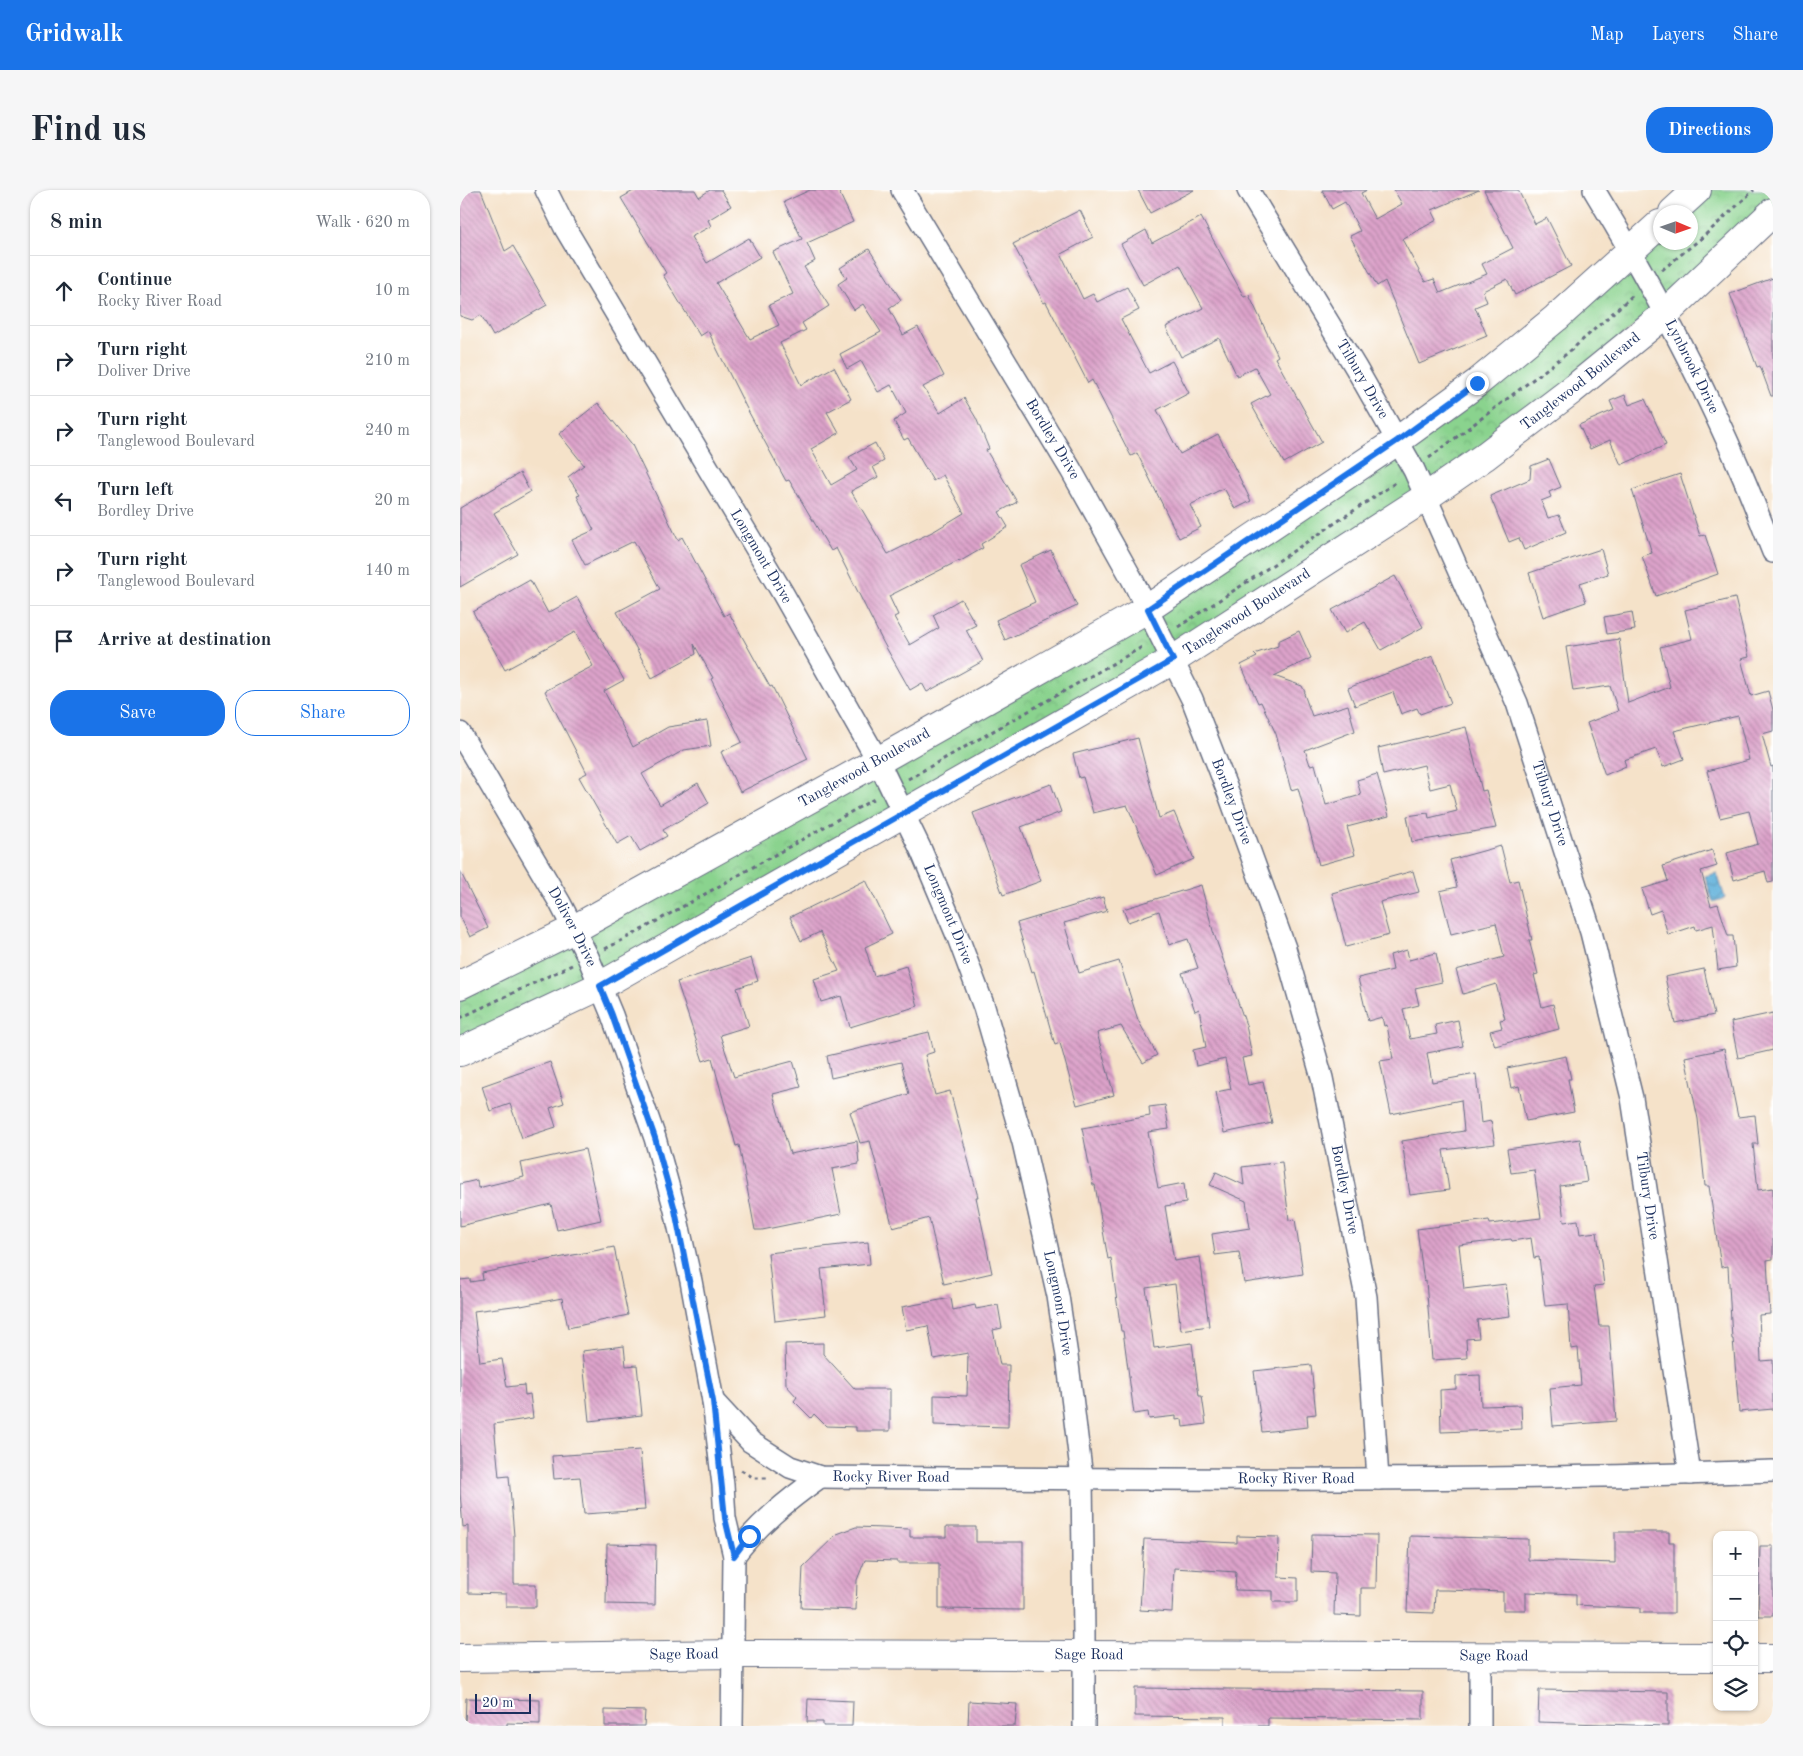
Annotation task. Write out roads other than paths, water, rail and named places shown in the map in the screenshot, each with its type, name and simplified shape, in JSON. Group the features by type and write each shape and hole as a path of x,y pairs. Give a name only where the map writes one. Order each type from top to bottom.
{"street":[{"name":"Longmont Drive","path":"546,190 565,228 782,592 878,761 904,813 959,940 984,1006 1024,1142 1058,1296 1067,1356 1082,1478 1084,1726"},
{"name":"Bordley Drive","path":"902,190 1071,470 1148,609 1192,699 1227,788 1285,948 1322,1078 1366,1297 1378,1478"},
{"name":"Tilbury Drive","path":"1248,190 1356,368 1397,441 1426,497 1517,703 1591,932 1632,1098 1690,1474"},
{"name":"Lynbrook Drive","path":"1594,190 1630,252 1690,364 1740,470 1773,552"},
{"path":"1681,205 1697,190"},
{"name":"Tanglewood Boulevard","path":"460,1052 600,986 1173,660 1426,497 1484,456 1572,390 1664,315 1773,212"},
{"name":"Tanglewood Boulevard","path":"460,985 574,929 1148,609 1397,441 1477,383 1556,318 1653,231"},
{"name":"Doliver Drive","path":"460,733 560,903 600,986 655,1138 675,1210 713,1401 725,1518 734,1556 732,1726"},
{"name":"Rocky River Road","path":"713,1401 751,1442 790,1468 820,1477 1378,1478 1690,1474 1773,1471"},
{"name":"Rocky River Road","path":"734,1556 760,1526 790,1498 820,1477"},
{"name":"Sage Road","path":"460,1658 733,1654 1713,1658"},
{"path":"1480,1656 1480,1726"},
{"path":"1758,1658 1773,1658"}],"water":[{"path":"1717,873 1725,898 1713,902 1705,876"}]}
